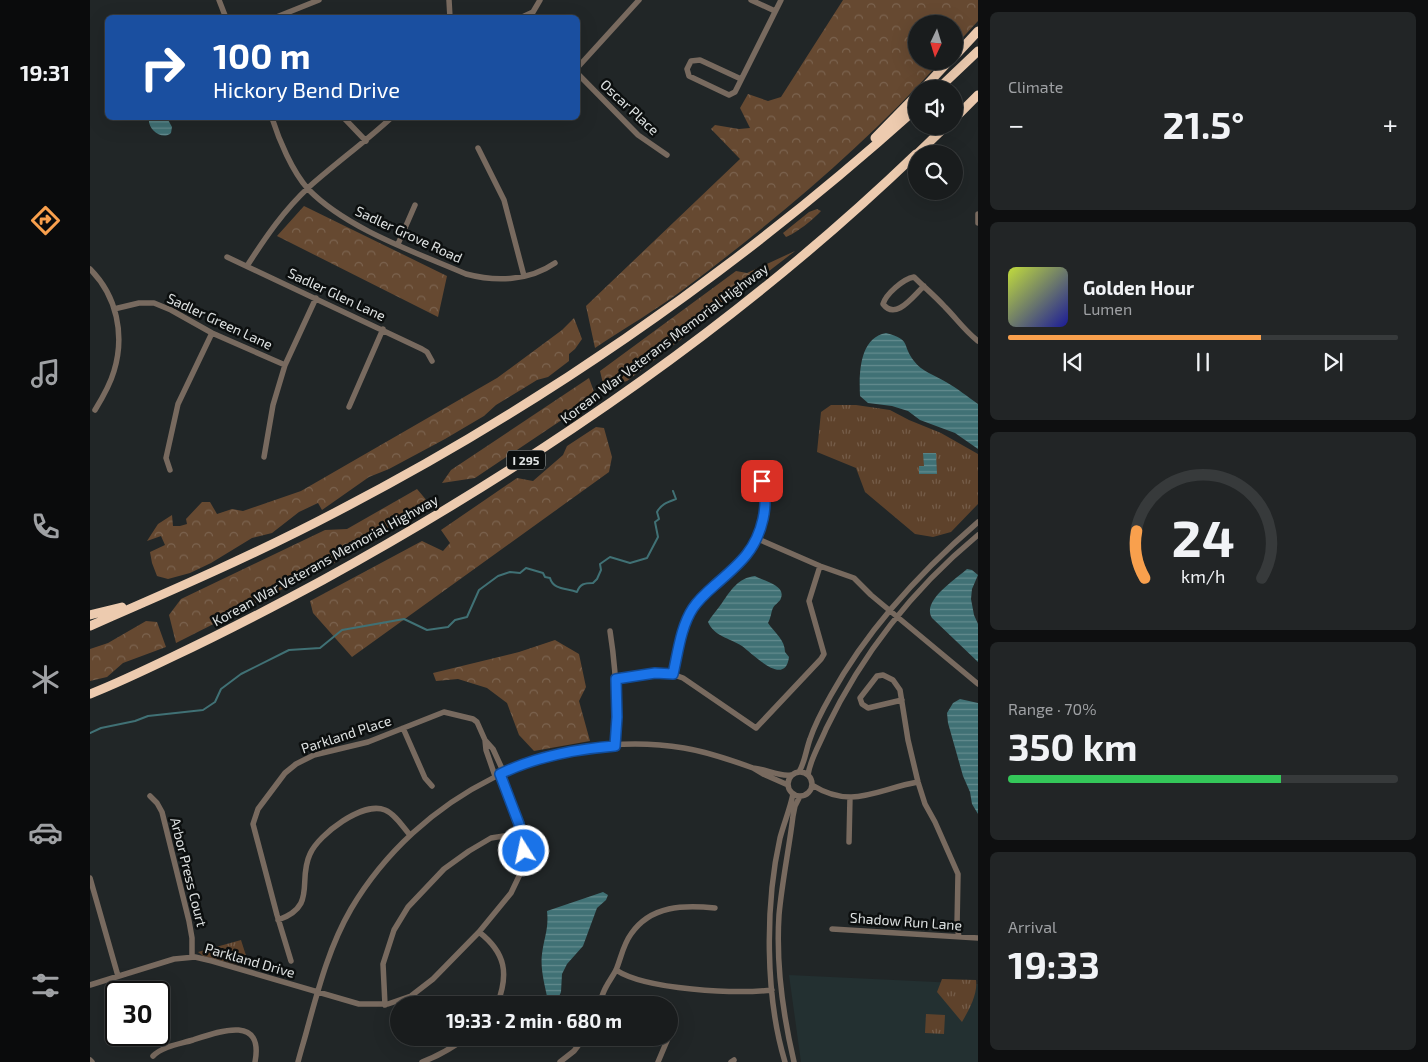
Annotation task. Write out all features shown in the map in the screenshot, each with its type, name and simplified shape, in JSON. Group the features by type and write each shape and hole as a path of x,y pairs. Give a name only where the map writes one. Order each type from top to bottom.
{"highway":[{"path":"963,47 978,31"},
{"path":"947,80 978,51"},
{"path":"931,80 941,70"},
{"path":"963,110 978,94"},
{"path":"828,184 837,172 882,132 908,104"},
{"path":"828,184 908,116"},
{"name":"Korean War Veterans Memorial Highway","path":"926,145 937,135"},
{"name":"Korean War Veterans Memorial Highway","path":"91,694 237,625 304,590 419,526 552,443 643,380 744,302 870,197 908,162"},
{"name":"Korean War Veterans Memorial Highway","path":"90,626 147,602 336,512 482,430 577,370 664,310 748,248 828,184"},
{"path":"90,615 147,602"}],"street":[{"path":"218,0 225,15"},
{"path":"282,15 319,0"},
{"path":"449,0 450,15"},
{"path":"526,15 533,12 540,0"},
{"path":"580,65 639,0"},
{"path":"751,0 775,11"},
{"path":"741,79 700,60 691,61 688,69 690,76 729,94 735,92 781,0"},
{"name":"Oscar Place","path":"580,76 638,135 667,155"},
{"name":"Sadler Grove Road","path":"273,120 282,146 308,188 333,209 358,226 466,274 480,278 501,280 524,276 542,272 555,263"},
{"path":"346,120 366,141"},
{"path":"247,266 266,236 308,188 389,120"},
{"path":"478,148 504,200 524,276"},
{"path":"398,244 415,205"},
{"path":"978,214 978,222"},
{"name":"Sadler Glen Lane","path":"227,257 422,349 427,352 432,361"},
{"path":"90,270 102,283 114,309 120,341 114,372 108,389 96,410"},
{"path":"924,286 901,308 894,311 887,309 883,304 885,298 908,278 914,277 924,286 978,341"},
{"path":"264,457 272,405 285,365 316,298"},
{"name":"Sadler Green Lane","path":"114,309 139,303 154,303 172,310 212,333 285,365"},
{"path":"349,407 383,330"},
{"path":"170,470 166,458 178,404 212,333"},
{"path":"673,674 687,621 693,608 701,598 738,565 758,539 766,504 764,488 756,474"},
{"path":"799,772 810,738 830,695 865,642 889,610 924,572 978,522"},
{"path":"811,788 808,775 815,752 841,700 871,650 897,616 926,584 978,535"},
{"path":"758,539 820,566 854,578 889,610 978,684"},
{"path":"616,679 655,673 673,674 684,678 756,728 821,660 824,654 809,601 820,566"},
{"path":"610,631 616,679 617,717 615,746"},
{"path":"902,700 868,708 862,704 860,698 877,676 883,675 892,680 900,690 902,700 908,740 918,782 925,804 958,874 957,926 959,937"},
{"name":"Parkland Place","path":"291,961 254,829 254,819 258,809 285,773 296,764 314,755 368,742 444,712 477,722 485,740 493,749 499,774"},
{"path":"403,728 425,778 432,786"},
{"name":"Parkland Place","path":"485,740 486,750 499,774"},
{"path":"298,1062 327,960 350,910 377,870 410,835 449,803 499,774 560,754 579,750 633,745 684,748 708,753 753,768 788,785 793,794 781,838 772,892 770,939 772,990 778,1032 785,1062"},
{"path":"753,768 765,769 786,776 799,772 808,775"},
{"path":"499,774 513,805 522,833 524,851 522,870 517,882 511,893 479,932 433,979 412,996 385,1005 383,964 394,930 408,907 444,869 469,851 492,838 522,833"},
{"path":"788,785 791,775"},
{"path":"811,788 850,797 872,795 918,782"},
{"path":"794,1062 782,994 779,925 793,816 800,796 811,788"},
{"path":"793,794 800,796"},
{"name":"Arbor Press Court","path":"150,796 157,802 162,812 189,921 192,938 192,957"},
{"path":"849,842 850,797"},
{"path":"278,920 288,916 299,906 305,893 306,866 310,853 319,841 338,824 356,814 380,809 391,814 410,835"},
{"path":"90,878 118,976"},
{"path":"602,996 616,970 631,934 645,920 653,914 678,906 715,908"},
{"name":"Shadow Run Lane","path":"832,929 978,938"},
{"path":"479,932 497,948 502,961 503,980 501,996"},
{"name":"Parkland Drive","path":"90,984 174,959 192,957 212,961 359,1004 385,1005"},
{"path":"616,970 639,980 656,984 751,992 772,990"},
{"path":"153,1056 162,1050 222,1030 235,1030 249,1032 254,1038 257,1049 255,1062"},
{"path":"422,1062 436,1057 454,1046"},
{"path":"560,1062 578,1046"},
{"path":"658,1062 665,1046"}],"shaded area":[{"path":"789,975 978,984 978,1062 801,1062"}],"green space":[{"path":"843,0 978,0 978,21 963,37 963,15 908,15 908,70 933,70 923,80 908,80 908,96 850,153 752,237 673,297 595,348 586,306 740,159 711,129 715,125 739,129 750,128 740,108 748,94 768,101 781,97"},
{"path":"304,206 447,276 438,317 277,236"},
{"path":"817,209 821,211 814,218 799,230 786,237 783,233 809,212"},
{"path":"795,251 627,381 604,388 600,371 736,271 747,273"},
{"path":"574,318 582,339 569,354 569,361 548,377 537,380 496,405 484,416 445,439 389,469 369,477 322,510 318,503 299,512 272,533 252,538 211,563 190,573 168,579 157,576 150,552 165,545 161,536 147,541 158,524 172,515 173,526 180,526 187,524 186,519 202,502 210,502 217,514 232,509 243,511 301,491 497,378 562,330"},
{"path":"589,378 596,397 475,478 442,483 451,470"},
{"path":"831,405 856,405 890,410 941,433 978,454 978,504 951,532 933,537 915,534 865,492 856,468 817,452 821,412"},
{"path":"596,427 604,428 612,457 609,472 352,657 313,613 310,601 422,541 443,551 450,543 441,530 517,478 533,481 563,455 567,446"},
{"path":"417,489 428,502 336,562 176,643 169,615 181,599 325,530 347,529"},
{"path":"146,621 157,622 166,647 123,663 107,677 90,681 90,649 108,643"},
{"path":"555,640 579,654 586,687 579,701 590,741 534,751 519,735 507,703 487,688 458,679 436,681 433,673 519,652"},
{"path":"241,940 250,968 203,956 198,952"},
{"path":"942,979 976,980 974,996 962,1022 937,992"},
{"path":"926,1014 945,1015 944,1034 925,1033"}],"water":[{"path":"149,120 168,120 172,127 171,133 163,136 156,133"},
{"path":"886,333 903,340 910,355 921,368 950,384 978,404 978,449 955,433 920,420 908,411 892,406 868,403 860,396 861,368 866,349 877,336"},
{"path":"923,453 936,453 937,474 919,474 919,466 924,466"},
{"path":"967,569 972,570 978,575 972,589 971,599 978,624 978,662 932,618 930,611 931,605 941,591"},
{"path":"755,576 773,584 782,594 773,608 768,623 781,640 789,657 786,666 782,669 768,666 742,646 718,634 708,622 739,582"},
{"path":"960,699 978,703 978,814 972,804 948,723 947,713 953,703"},
{"path":"603,892 608,895 606,900 597,908 583,946 567,964 562,974 559,996 547,996 543,978 542,960 547,928 547,911"}],"waterway":[{"path":"90,733 101,728 135,721 148,716 203,710 215,702 221,689 241,674 289,650 320,648 342,630 404,619 427,630 448,627 455,620 467,617 479,590 498,576 510,572 520,573 526,568 543,573 557,587 577,592 583,584 593,583 597,579 601,570 600,564 610,557 630,563 647,558 658,537 655,522 659,519 657,512 663,505 676,499 673,491"}],"route":[{"path":"524,851 521,830 500,774 560,754 615,746 617,717 616,679 655,673 673,674 687,621 693,608 701,598 738,565 758,539 766,504 762,481"}]}
